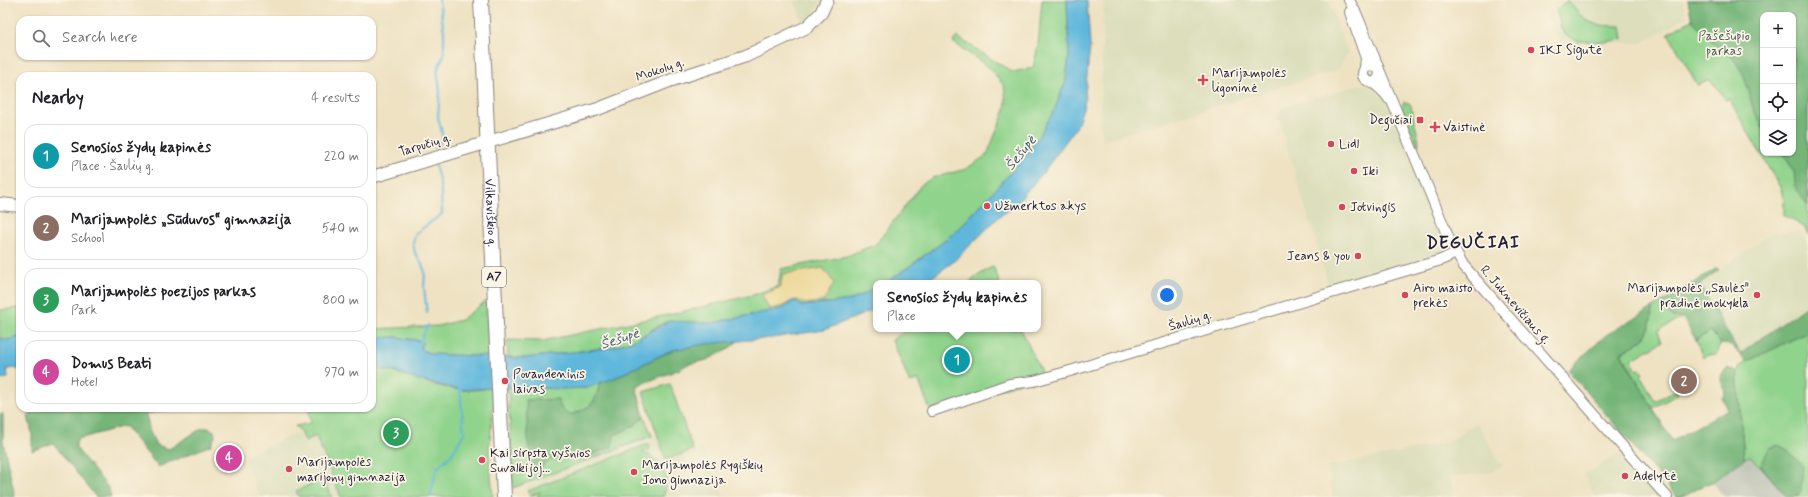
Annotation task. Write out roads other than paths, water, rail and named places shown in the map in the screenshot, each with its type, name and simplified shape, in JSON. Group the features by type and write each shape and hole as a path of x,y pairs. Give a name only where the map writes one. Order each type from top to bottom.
{"highway":[{"name":"Vilkaviškio g.","path":"481,0 504,497"}],"main road":[{"name":"Mokolų g.","path":"487,142 598,109 672,80 726,63 764,48 808,26 821,13 827,0"},
{"name":"Tarpučių g.","path":"376,176 487,142"},
{"path":"0,204 16,206"}],"street":[{"name":"R. Juknevičiaus g.","path":"1349,0 1353,22 1366,58 1365,68"},
{"name":"R. Juknevičiaus g.","path":"1349,0 1356,12 1387,86 1390,100 1456,253 1463,265 1667,497"},
{"path":"1372,65 1380,71 1377,81 1371,83 1366,81 1363,77 1365,68 1372,65"},
{"name":"R. Juknevičiaus g.","path":"1371,83 1381,89 1390,100"},
{"name":"Šaulių g.","path":"932,411 1010,384 1034,381 1070,371 1434,262 1456,253"}],"water":[{"path":"1067,0 1087,0 1090,46 1084,105 1077,126 1042,174 1012,208 1001,215 953,262 928,280 890,280 946,240 967,220 1028,154 1054,111 1066,81 1069,55"},
{"path":"873,290 873,310 824,330 772,338 706,344 672,350 614,378 587,388 561,389 526,387 461,390 415,379 397,372 376,369 376,338 396,337 421,341 423,343 420,347 424,351 432,354 525,358 613,347 637,339 669,321 713,323 784,308 791,302 796,301 802,306 852,300"},
{"path":"0,338 7,340 16,338 16,369 7,369 8,378 0,379"}],"waterway":[{"path":"435,148 442,141 442,133 438,117 440,91 437,70 444,55 444,32 439,0"},
{"path":"427,313 424,288 425,272 415,253 413,242 416,233 442,214 441,189 435,164"},
{"path":"420,341 428,325"},
{"path":"430,497 437,468 452,454 464,433 460,389"}],"place":[{"name":"IKI Sigutė","path":"1531,50"},
{"name":"Marijampolės ligoninė","path":"1203,80"},
{"name":"Degučiai","path":"1420,120"},
{"name":"Vaistinė","path":"1435,127"},
{"name":"Lidl","path":"1331,144"},
{"name":"Iki","path":"1354,171"},
{"name":"Užmerktos akys","path":"987,206"},
{"name":"Jotvingis","path":"1342,207"},
{"name":"Jeans & you","path":"1358,256"},
{"name":"Airo maisto prekės","path":"1405,295"},
{"name":"Marijampolės ,,Saulės\" pradinė mokykla","path":"1757,295"},
{"name":"Senosios žydų kapinės","path":"957,360"},
{"name":"Povandeninis laivas","path":"505,381"},
{"name":"Marijampolės „Sūduvos“ gimnazija","path":"1684,381"},
{"name":"Marijampolės poezijos parkas","path":"396,433"},
{"name":"Domus Beati","path":"229,458"},
{"name":"Kai sirpsta vyšnios Suvalkijoj...","path":"482,460"},
{"name":"Marijampolės marijonų gimnazija","path":"289,469"},
{"name":"Marijampolės Rygiškių Jono gimnazija","path":"634,472"},
{"name":"Adelytė","path":"1625,476"}],"district":[{"name":"DEGUČIAI","path":"1473,243"}],"park label":[{"name":"Pašešupio parkas","path":"1724,44"}],"water label":[{"name":"Šešupė","path":"1021,153"},
{"name":"Šešupė","path":"620,339"}]}
